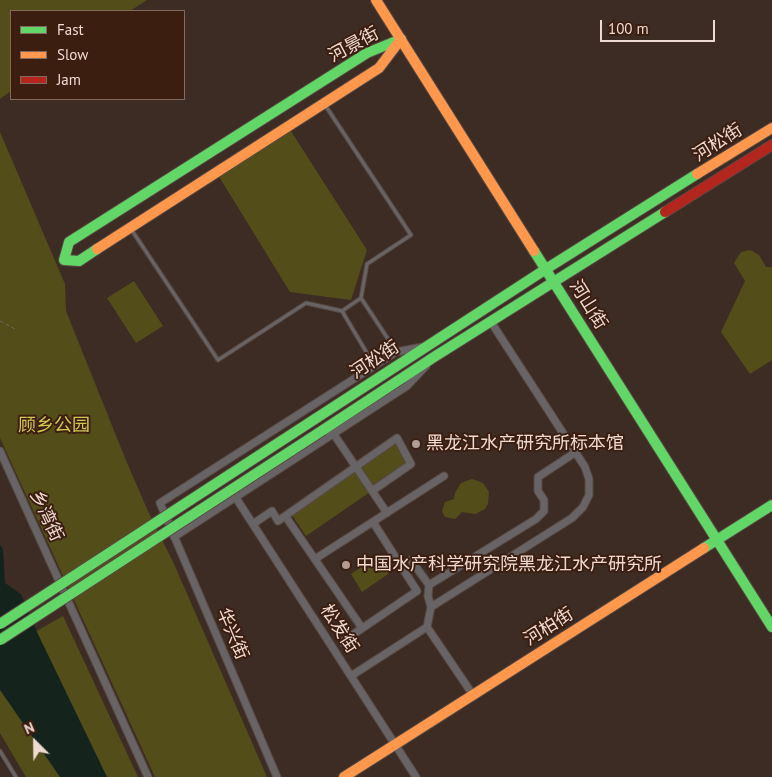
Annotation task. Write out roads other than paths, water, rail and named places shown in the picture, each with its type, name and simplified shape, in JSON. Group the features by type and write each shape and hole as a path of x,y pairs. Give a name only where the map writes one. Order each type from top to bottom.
{"street":[{"name":"河山街","path":"376,0 772,626"},
{"name":"河景街","path":"401,39 379,68 325,104 79,261 64,260 69,242 367,53 401,39"},
{"name":"河松街","path":"0,624 425,346 772,128"},
{"path":"174,537 236,498 434,357 772,145"},
{"path":"431,607 572,518 583,507 589,495 589,480 585,467 490,322"},
{"path":"375,365 396,352 425,346"},
{"name":"华兴街","path":"277,777 160,503 375,365"},
{"path":"328,431 386,513"},
{"path":"0,640 328,431"},
{"path":"253,524 272,511 278,521 397,438 411,464 372,491"},
{"name":"乡湾街","path":"0,451 148,777"},
{"path":"429,585 536,519 544,511 544,500 538,491 538,477 576,452"},
{"path":"315,559 444,476"},
{"name":"松发街","path":"236,498 416,777"},
{"name":"河柏街","path":"344,777 772,505"},
{"path":"288,520 362,628"},
{"path":"342,642 417,590 373,522"},
{"path":"412,560 429,585 428,596 431,607 427,627 473,695"},
{"path":"351,676 427,627"}],"lane":[{"path":"325,104 411,235 367,264 361,298 396,352"},
{"path":"131,228 218,360 306,303 342,311 375,365"},
{"path":"342,311 361,298"},
{"path":"0,751 16,777"}],"place":[{"name":"黑龙江水产研究所标本馆","path":"416,444"},
{"name":"中国水产科学研究院黑龙江水产研究所","path":"346,565"}],"park label":[{"name":"顾乡公园","path":"54,426"}]}
